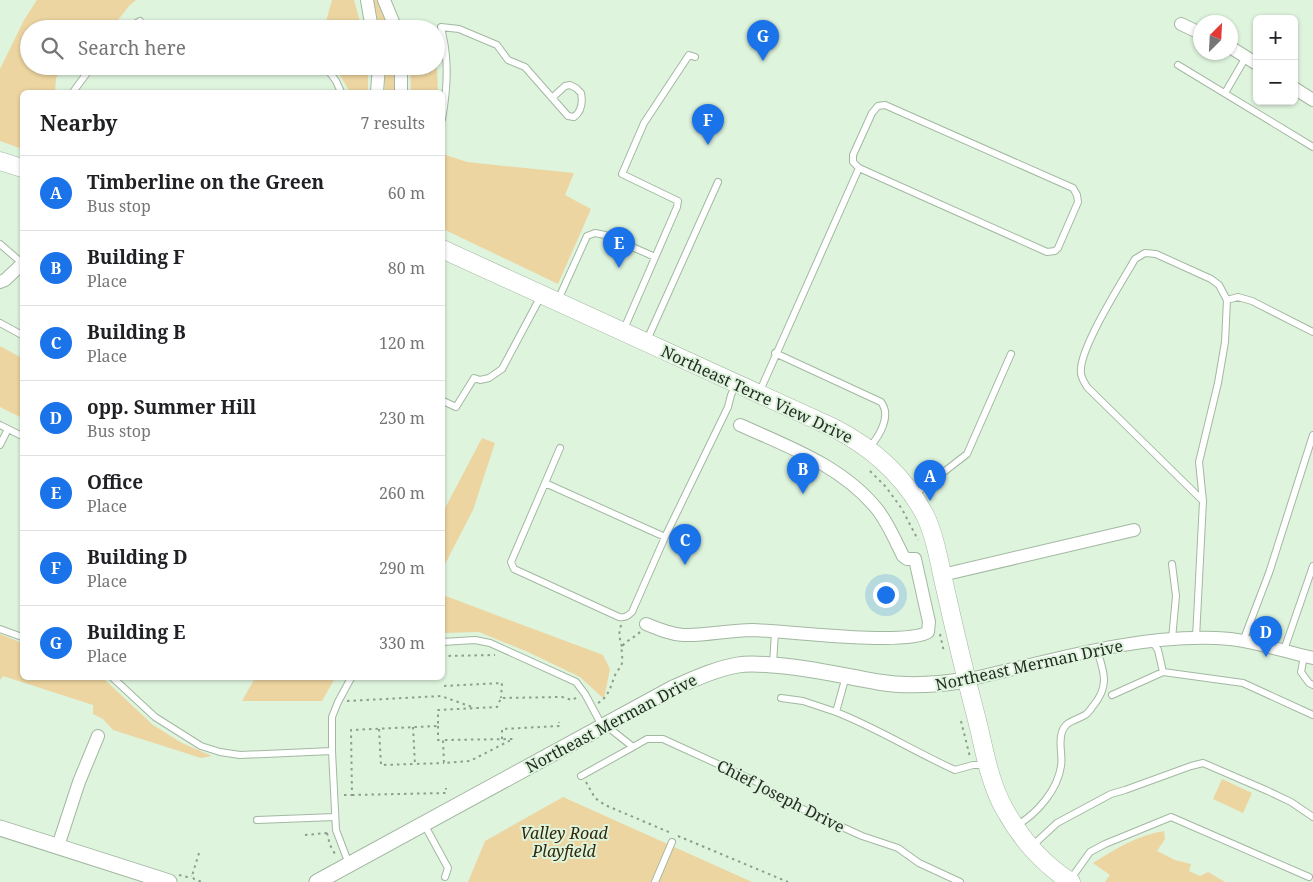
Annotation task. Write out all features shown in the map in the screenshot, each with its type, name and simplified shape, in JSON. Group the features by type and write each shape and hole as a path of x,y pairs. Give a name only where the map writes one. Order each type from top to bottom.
{"main road":[{"path":"0,161 20,167"},
{"name":"Northeast Terre View Drive","path":"445,250 834,428 869,448 893,471 913,496 926,517 937,554 988,765 1004,810 1030,848 1055,872 1070,882"}],"street":[{"path":"367,0 370,20"},
{"path":"384,0 392,20"},
{"path":"1181,24 1193,30"},
{"path":"1238,52 1251,61"},
{"path":"377,90 378,75"},
{"path":"401,75 401,90"},
{"path":"1298,91 1313,100"},
{"path":"0,282 11,276 20,266"},
{"path":"740,425 812,458 845,478 877,510 905,558 915,559 937,554"},
{"path":"942,575 1134,530"},
{"path":"646,624 664,631 682,634 750,630 854,638 890,638 927,633 929,622 915,559"},
{"name":"Northeast Merman Drive","path":"317,882 343,861 424,824 673,688 708,673 739,665 794,666 880,682 925,686 966,680 1097,650 1172,638 1217,638 1243,641 1309,657"},
{"path":"58,846 79,782 98,736"},
{"path":"0,828 169,882"}],"lane":[{"path":"445,27 459,30 497,45 508,60 525,67 552,98 568,116 574,117 582,107 581,93 570,85 565,86 552,98"},
{"path":"623,331 678,201 622,174 644,122 689,55 695,58"},
{"path":"444,90 445,57"},
{"path":"1225,93 1251,61"},
{"path":"1178,65 1313,147"},
{"path":"74,90 85,75"},
{"path":"332,75 340,90"},
{"path":"885,105 1073,188 1078,202 1058,248 1056,251 1048,252 859,168 853,162 853,155 873,110 878,106 885,105"},
{"path":"758,394 859,168"},
{"path":"646,341 718,182"},
{"path":"445,402 456,407 474,378 480,380 489,378 502,369 550,298 587,236 595,233 605,235 655,257"},
{"path":"0,244 20,262"},
{"path":"1196,638 1203,501 1199,462 1220,375 1225,342 1227,300 1219,285 1211,279 1156,254 1145,253 1135,259 1087,345 1080,375 1087,387 1203,501"},
{"path":"1227,300 1238,297 1252,301 1313,332"},
{"path":"0,323 20,334"},
{"path":"775,353 881,402 886,408 886,416 878,437 869,448"},
{"path":"913,496 966,454 1011,354"},
{"path":"560,448 512,557 512,566 514,569 540,581 623,617 628,616 632,612 737,384"},
{"path":"0,425 20,435"},
{"path":"0,445 8,429"},
{"path":"1243,641 1269,573 1313,435"},
{"path":"544,483 665,537"},
{"path":"1172,564 1176,596 1172,638"},
{"path":"1284,650 1313,566"},
{"path":"0,629 20,636"},
{"path":"773,665 775,632"},
{"path":"445,642 475,640 490,643 576,682 599,720 633,748"},
{"path":"1151,641 1158,650 1163,672"},
{"path":"1015,826 1026,820 1051,791 1062,765 1060,746 1062,730 1069,722 1086,714 1098,701 1105,684 1104,671 1097,650"},
{"path":"1309,657 1301,672 1309,683 1313,685"},
{"path":"1112,695 1163,672 1243,683 1313,715"},
{"path":"836,712 846,676"},
{"path":"115,680 155,717 202,746 220,752 240,755 332,751"},
{"path":"343,861 334,817 332,717 350,680"},
{"path":"781,698 803,701 860,721 926,758 955,770 973,765 988,765"},
{"name":"Chief Joseph Drive","path":"582,776 647,739 663,739 757,782 774,796 862,836 898,848 919,863 960,882"},
{"path":"1030,848 1057,823 1111,794 1203,763 1291,802 1313,817"},
{"path":"257,820 334,817"},
{"path":"1070,882 1090,852 1171,817 1309,877"},
{"path":"424,824 448,868 445,877"},
{"path":"655,882 672,842"}],"path":[{"path":"592,707 604,699 622,664 622,648 619,635 623,617"},
{"path":"622,648 626,642 635,638 646,624"},
{"path":"445,656 498,655"},
{"path":"466,680 466,685"},
{"path":"489,680 490,684"},
{"path":"379,729 381,765 470,761 513,738 438,740 438,710 497,707 502,684 444,686"},
{"path":"402,693 402,698"},
{"path":"378,694 379,698"},
{"path":"500,698 562,697 572,700 585,694"},
{"path":"338,702 379,698 441,696 477,708"},
{"path":"473,708 473,713"},
{"path":"488,708 489,713"},
{"path":"463,709 463,714"},
{"path":"502,739 502,729 560,726 559,722"},
{"path":"536,723 536,728"},
{"path":"523,724 524,728"},
{"path":"512,725 513,729"},
{"path":"352,795 351,730 438,726"},
{"path":"413,727 415,764"},
{"path":"463,735 463,740"},
{"path":"474,735 475,739"},
{"path":"443,740 444,763"},
{"path":"582,776 595,798 605,805 788,882"},
{"path":"334,795 446,793 446,788"},
{"path":"437,789 438,793"},
{"path":"390,790 390,795"},
{"path":"424,790 425,794"},
{"path":"305,835 327,833 330,845 343,861"},
{"path":"199,852 192,876 194,879 202,882"}],"green space":[{"path":"37,0 136,0 118,20 24,20"},
{"path":"332,0 354,0 360,20 326,20"},
{"path":"373,0 378,0 386,20 378,20"},
{"path":"20,28 20,75 59,75 56,78 55,90 20,90 20,148 0,141 0,69"},
{"path":"340,75 368,75 368,90 349,90"},
{"path":"384,75 394,75 395,90 385,90"},
{"path":"410,75 437,75 438,90 411,90"},
{"path":"445,155 467,162 574,173 565,195 591,209 558,284 445,230"},
{"path":"0,346 20,357 20,417 0,407"},
{"path":"482,438 495,443 473,510 445,564 445,508"},
{"path":"445,596 603,655 610,669 604,699 580,677 528,652 479,632 445,633"},
{"path":"0,634 20,642 20,680 105,680 153,725 182,743 212,756 201,758 113,730 103,719 93,714 93,705 3,676 0,680"},
{"path":"254,680 334,680 322,701 242,701"},
{"path":"1222,779 1252,793 1243,813 1213,799"},
{"name":"Valley Road Playfield","path":"563,797 752,882 468,882 485,841"},
{"path":"1164,831 1165,839 1157,851 1175,860 1191,864 1189,871 1200,876 1208,872 1225,882 1105,882 1110,875 1093,863 1136,839"}],"place":[{"name":"Building E","path":"763,61"},
{"name":"Building D","path":"708,145"},
{"name":"Office","path":"619,268"},
{"name":"Building F","path":"803,494"},
{"name":"Timberline on the Green","path":"930,501"},
{"name":"Building B","path":"685,565"},
{"name":"opp. Summer Hill","path":"1266,657"}]}
